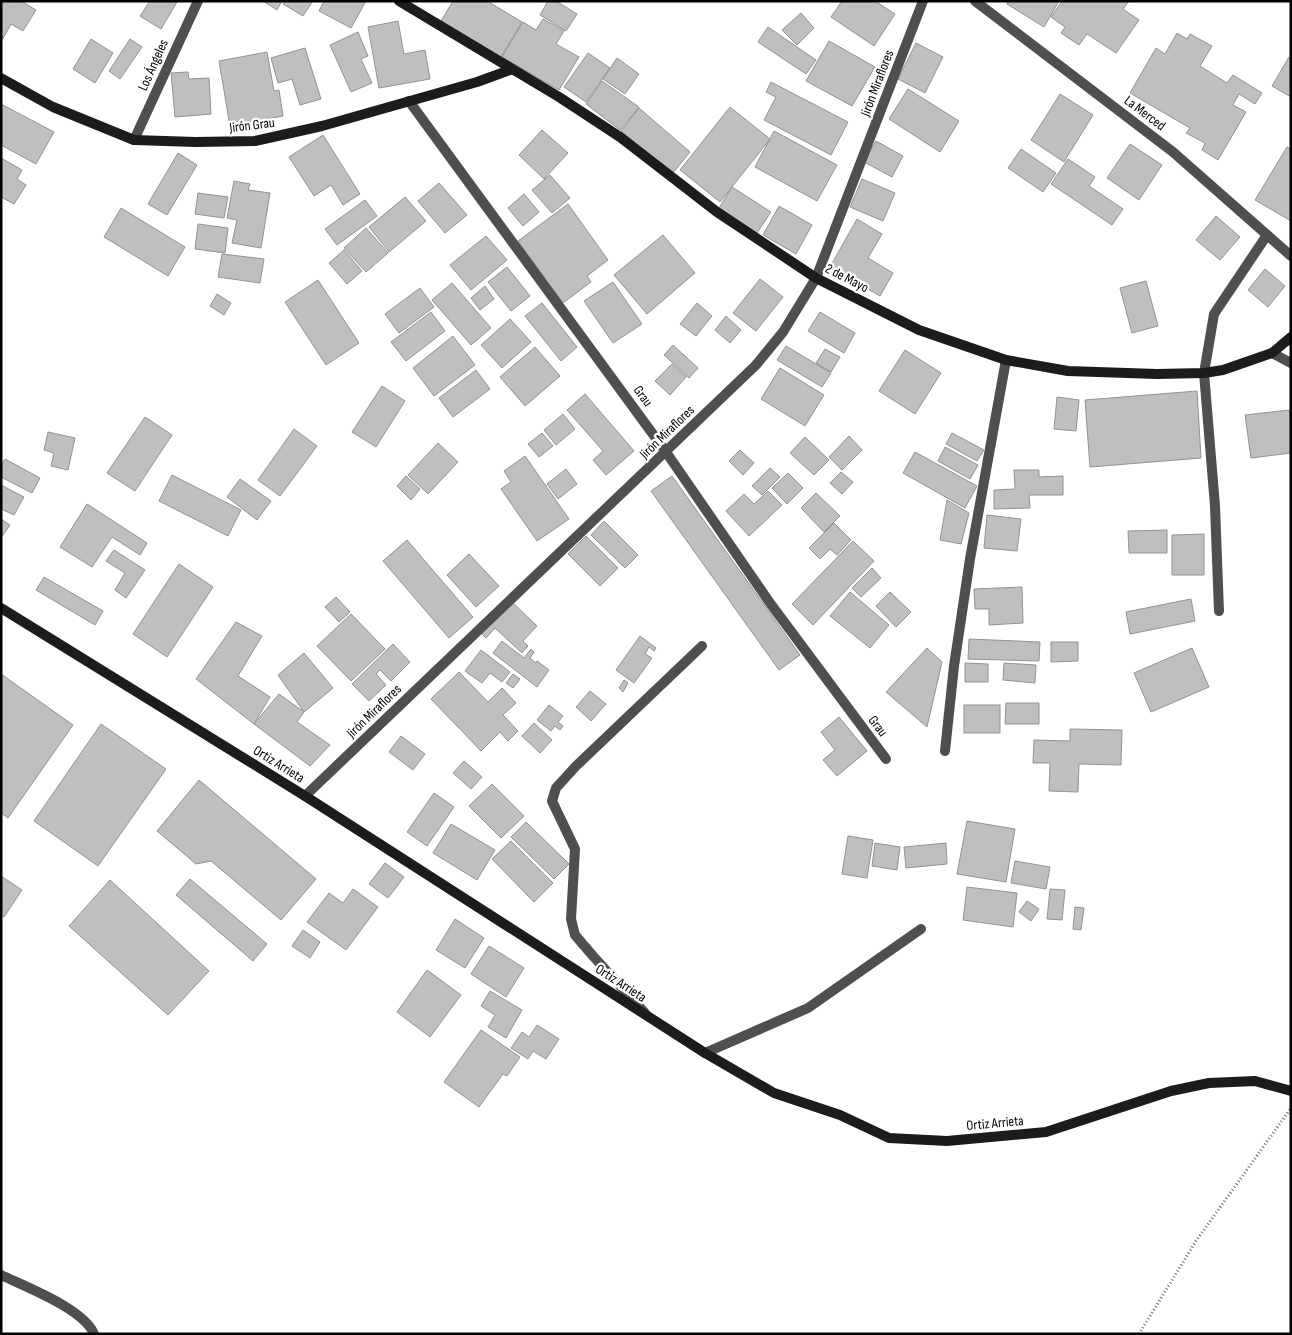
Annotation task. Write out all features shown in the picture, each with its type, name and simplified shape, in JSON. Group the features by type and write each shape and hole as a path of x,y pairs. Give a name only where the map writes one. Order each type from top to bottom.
{"main road":[{"name":"2 de Mayo","path":"399,1 510,70 559,97 620,137 717,212 816,278 919,330 1006,360 1068,371 1157,374 1204,373 1223,370 1272,353"},
{"name":"Jirón Grau","path":"1,78 53,107 134,140 196,142 255,141 322,126 477,82 510,70"},
{"path":"1272,353 1291,336"},
{"name":"Ortiz Arrieta","path":"1,608 305,796 705,1053 774,1094 840,1115 889,1138 947,1141 1046,1132 1170,1091 1209,1083 1255,1081 1291,1091"}],"street":[{"name":"Los Ángeles","path":"134,140 198,1"},
{"name":"Jirón Miraflores","path":"305,796 756,365 783,332 816,278 924,1"},
{"name":"La Merced","path":"975,1 1174,152 1291,256"},
{"name":"Grau","path":"409,101 666,452 770,603 886,759"},
{"path":"1219,611 1215,506 1204,373 1214,314 1267,235"},
{"path":"1272,353 1291,363"},
{"path":"945,751 954,666 967,578 1006,360"},
{"path":"649,1017 592,956 575,934 571,919 575,849 552,801 556,788 576,766 702,646"},
{"path":"705,1053 808,1008 921,929"},
{"path":"1,1275 74,1312 91,1327 94,1334"}],"path":[{"path":"1139,1334 1196,1241 1291,1108"}],"building":[{"path":"1,1 21,1 36,10 23,31 11,24 1,42"},
{"path":"150,1 177,2 161,29 140,16"},
{"path":"263,1 282,1 277,10"},
{"path":"285,1 313,1 303,16 283,4"},
{"path":"324,1 366,1 351,28 319,11"},
{"path":"453,1 487,1 522,22 501,57 441,21"},
{"path":"548,1 556,1 577,14 566,31 540,15"},
{"path":"842,1 875,1 895,14 874,46 831,17"},
{"path":"1008,1 1059,1 1044,27 1007,4"},
{"path":"1062,1 1129,1 1123,9 1139,20 1116,53 1087,34 1079,45 1061,33 1065,27 1051,17"},
{"path":"801,13 814,28 797,45 782,30"},
{"path":"543,19 564,31 556,44 579,57 559,90 502,57 523,22 536,30"},
{"path":"398,21 404,54 425,50 430,79 379,88 368,27"},
{"path":"768,27 816,60 806,74 758,42"},
{"path":"358,32 368,56 361,59 372,83 351,92 330,45"},
{"path":"1177,33 1187,39 1190,34 1212,46 1200,66 1227,83 1233,75 1262,93 1255,104 1239,94 1233,105 1246,112 1218,160 1202,150 1205,143 1186,133 1190,128 1130,93 1156,48 1165,54"},
{"path":"91,39 113,53 95,83 73,69"},
{"path":"130,39 142,47 120,79 109,71"},
{"path":"829,41 875,67 852,106 806,81"},
{"path":"916,43 943,57 925,93 898,79"},
{"path":"305,48 321,99 300,105 292,79 278,83 271,58"},
{"path":"267,52 274,91 279,90 283,116 230,126 219,61"},
{"path":"588,53 610,68 586,102 564,87"},
{"path":"1289,57 1291,58 1291,97 1272,86"},
{"path":"617,58 639,74 625,94 603,79"},
{"path":"188,72 189,79 209,78 211,114 175,117 171,73"},
{"path":"602,81 639,107 620,130 586,104"},
{"path":"771,82 848,122 831,155 764,120 776,97 766,92"},
{"path":"908,89 959,121 940,152 889,119"},
{"path":"1060,94 1093,115 1064,162 1031,140"},
{"path":"1,104 54,132 36,164 1,145"},
{"path":"730,107 770,139 720,202 680,170"},
{"path":"639,108 690,152 672,174 621,131"},
{"path":"542,130 568,153 544,179 519,155"},
{"path":"774,131 837,165 817,201 755,167"},
{"path":"323,135 360,194 343,205 331,185 314,196 289,157"},
{"path":"876,141 903,156 892,177 864,162"},
{"path":"1130,144 1162,165 1139,200 1107,178"},
{"path":"1287,147 1291,149 1291,221 1255,200"},
{"path":"1021,149 1056,173 1043,192 1008,168"},
{"path":"178,153 197,165 167,215 148,204"},
{"path":"1,158 22,170 17,179 26,185 14,204 1,197"},
{"path":"1068,159 1095,177 1089,186 1123,209 1112,225 1051,184"},
{"path":"550,175 570,198 552,213 532,190"},
{"path":"862,179 895,193 883,221 850,207"},
{"path":"234,181 250,184 248,190 270,193 261,248 232,243 237,220 227,218"},
{"path":"439,183 467,215 445,233 418,201"},
{"path":"732,187 771,212 757,233 719,208"},
{"path":"198,193 228,197 224,218 195,214"},
{"path":"524,194 539,212 523,226 508,208"},
{"path":"405,197 426,221 389,252 369,227"},
{"path":"365,200 377,216 337,245 325,229"},
{"path":"568,204 608,260 587,276 591,282 563,303 518,241"},
{"path":"779,206 812,225 796,254 763,235"},
{"path":"121,208 185,247 168,276 104,237"},
{"path":"1216,216 1240,237 1220,260 1196,240"},
{"path":"857,219 882,234 868,258 893,273 880,296 830,267"},
{"path":"198,224 228,228 225,253 195,249"},
{"path":"366,228 388,253 366,272 344,248"},
{"path":"663,235 695,273 647,314 614,275"},
{"path":"486,236 507,260 471,290 450,265"},
{"path":"344,250 362,271 347,284 329,263"},
{"path":"222,254 264,259 260,283 218,277"},
{"path":"507,267 530,296 511,311 488,282"},
{"path":"1265,269 1285,286 1268,307 1248,290"},
{"path":"760,279 783,297 756,331 733,313"},
{"path":"318,280 359,343 326,365 285,302"},
{"path":"1146,281 1158,326 1132,333 1120,288"},
{"path":"613,282 642,324 613,343 584,301"},
{"path":"452,283 491,328 471,345 432,300"},
{"path":"485,286 494,299 480,310 471,298"},
{"path":"420,288 434,307 399,333 385,314"},
{"path":"217,294 231,303 224,315 210,306"},
{"path":"542,303 577,347 561,361 525,316"},
{"path":"697,303 712,316 696,336 680,324"},
{"path":"431,312 445,331 406,361 391,342"},
{"path":"820,312 855,333 844,353 808,331"},
{"path":"726,316 741,330 730,343 715,330"},
{"path":"510,319 531,342 502,368 481,345"},
{"path":"453,336 475,365 434,396 413,368"},
{"path":"673,345 698,368 689,378 664,355"},
{"path":"786,346 831,373 822,387 777,360"},
{"path":"535,347 560,376 525,406 500,377"},
{"path":"825,349 840,357 831,372 816,363"},
{"path":"905,350 941,373 915,414 879,391"},
{"path":"672,364 686,377 670,395 655,381"},
{"path":"780,368 824,395 805,426 761,399"},
{"path":"476,370 490,389 453,417 439,398"},
{"path":"382,386 405,401 376,447 352,432"},
{"path":"1197,391 1201,458 1090,467 1085,400"},
{"path":"585,394 634,451 606,475 593,460 603,451 567,410"},
{"path":"1057,397 1079,400 1076,431 1054,429"},
{"path":"1289,410 1291,453 1251,458 1245,415"},
{"path":"563,414 575,429 556,445 544,430"},
{"path":"145,417 172,435 135,491 107,473"},
{"path":"294,429 317,446 280,496 258,480"},
{"path":"48,432 75,438 68,470 51,466 54,453 44,450"},
{"path":"542,433 553,446 539,457 528,444"},
{"path":"952,433 984,450 977,461 946,444"},
{"path":"849,436 862,450 842,470 829,457"},
{"path":"805,437 829,460 814,475 790,453"},
{"path":"438,443 458,462 428,494 408,475"},
{"path":"945,447 978,465 970,479 938,461"},
{"path":"740,450 754,463 743,475 729,461"},
{"path":"915,452 977,486 965,508 903,473"},
{"path":"525,456 569,519 537,541 501,489 511,482 504,471"},
{"path":"5,459 40,478 32,493 1,477 1,466"},
{"path":"770,468 780,477 762,495 752,486"},
{"path":"566,469 577,484 558,499 547,484"},
{"path":"1014,470 1039,470 1039,477 1063,476 1063,495 1029,495 1030,508 994,509 994,490 1015,489"},
{"path":"841,472 853,482 842,494 830,483"},
{"path":"788,473 803,488 787,504 772,488"},
{"path":"172,475 241,510 228,536 159,501"},
{"path":"406,476 420,489 411,500 397,486"},
{"path":"672,476 800,655 779,670 651,491"},
{"path":"240,479 271,501 257,520 227,497"},
{"path":"1,485 24,497 14,515 1,509"},
{"path":"768,491 782,505 749,536 726,511 744,494 754,504"},
{"path":"816,493 840,516 824,532 801,508"},
{"path":"947,500 969,513 961,544 940,540"},
{"path":"87,504 147,543 140,555 112,537 92,567 60,547"},
{"path":"987,515 1021,519 1017,551 984,548"},
{"path":"1,519 10,525 1,538"},
{"path":"604,521 638,555 625,568 591,535"},
{"path":"834,523 851,540 837,555 830,549 820,559 809,548"},
{"path":"1167,530 1167,553 1129,553 1128,531"},
{"path":"1204,534 1204,575 1172,575 1172,535"},
{"path":"586,536 618,568 600,586 568,554"},
{"path":"407,540 473,617 449,638 383,561"},
{"path":"853,541 874,561 813,625 792,604"},
{"path":"114,550 145,570 126,598 115,590 125,573 106,561"},
{"path":"469,554 499,586 476,607 447,575"},
{"path":"179,564 213,587 167,657 133,634"},
{"path":"872,568 881,578 861,597 852,588"},
{"path":"44,577 103,611 95,625 36,590"},
{"path":"1022,587 1023,623 989,625 989,609 975,609 974,589"},
{"path":"850,592 889,625 870,648 830,616"},
{"path":"890,592 911,612 896,627 876,606"},
{"path":"336,597 350,612 339,622 325,607"},
{"path":"1191,599 1195,621 1130,634 1126,612"},
{"path":"511,601 537,626 523,641 528,646 522,653 495,628 486,638 481,633"},
{"path":"351,614 385,649 351,681 317,646"},
{"path":"236,622 262,636 238,676 270,697 254,724 196,679"},
{"path":"640,636 656,648 654,651 649,647 645,654 652,658 634,683 616,670"},
{"path":"969,639 1040,642 1039,661 968,659"},
{"path":"502,641 524,658 531,649 534,652 530,658 549,670 537,687 493,653"},
{"path":"1051,642 1078,642 1078,661 1051,662"},
{"path":"393,644 410,662 391,681 380,670 376,674 386,685 369,701 352,684"},
{"path":"927,648 942,662 927,727 886,692"},
{"path":"1192,648 1209,687 1151,712 1134,673"},
{"path":"481,650 510,672 502,682 490,673 482,683 465,671"},
{"path":"304,653 333,688 304,712 278,675"},
{"path":"965,663 988,664 988,682 965,682"},
{"path":"1004,663 1036,665 1035,683 1003,680"},
{"path":"459,672 488,702 502,688 516,703 503,715 518,731 508,741 500,732 481,751 431,699"},
{"path":"1,674 73,725 8,818 1,813"},
{"path":"513,674 520,679 513,688 506,683"},
{"path":"624,680 628,683 623,692 619,688"},
{"path":"590,691 606,704 591,721 576,707"},
{"path":"279,694 304,712 297,722 330,745 310,766 254,724"},
{"path":"1006,703 1039,703 1039,724 1005,724"},
{"path":"549,705 563,716 558,722 563,726 560,730 555,726 551,731 537,720"},
{"path":"964,705 1000,705 1000,733 964,733"},
{"path":"839,717 867,751 837,776 823,760 835,750 821,732"},
{"path":"534,723 552,740 540,753 522,736"},
{"path":"101,724 166,769 98,866 34,821"},
{"path":"1070,729 1122,730 1121,765 1079,764 1078,792 1049,791 1050,763 1033,763 1034,740 1070,741"},
{"path":"401,736 425,754 413,770 389,752"},
{"path":"464,761 482,777 471,789 453,773"},
{"path":"199,780 316,879 281,920 211,861 196,864 157,831"},
{"path":"492,784 524,816 501,838 469,806"},
{"path":"434,793 454,807 427,846 407,832"},
{"path":"967,821 1015,829 1006,882 957,874"},
{"path":"526,822 569,864 554,879 511,837"},
{"path":"451,824 495,850 477,880 433,853"},
{"path":"848,836 873,840 867,878 842,874"},
{"path":"511,841 553,883 534,902 492,859"},
{"path":"875,843 900,847 897,870 872,866"},
{"path":"946,843 947,864 906,868 904,847"},
{"path":"1015,861 1050,867 1046,889 1011,883"},
{"path":"385,863 404,877 388,898 369,884"},
{"path":"1,876 22,890 4,917 1,915"},
{"path":"190,879 267,944 253,961 176,895"},
{"path":"110,880 209,971 168,1015 69,926"},
{"path":"967,887 1017,893 1013,927 963,920"},
{"path":"353,889 378,907 346,950 307,922 329,893 343,903"},
{"path":"1050,889 1065,890 1062,920 1047,919"},
{"path":"1027,901 1039,909 1031,921 1019,912"},
{"path":"1075,907 1084,908 1081,930 1073,929"},
{"path":"455,919 484,938 465,968 436,950"},
{"path":"303,930 320,942 310,958 292,946"},
{"path":"489,946 524,968 506,997 471,974"},
{"path":"427,970 461,995 430,1037 397,1012"},
{"path":"490,991 522,1010 506,1038 488,1027 495,1015 481,1006"},
{"path":"537,1025 559,1039 546,1059 533,1051 528,1059 511,1048 522,1032 529,1037"},
{"path":"481,1030 520,1057 507,1076 503,1074 479,1107 444,1082"}]}
